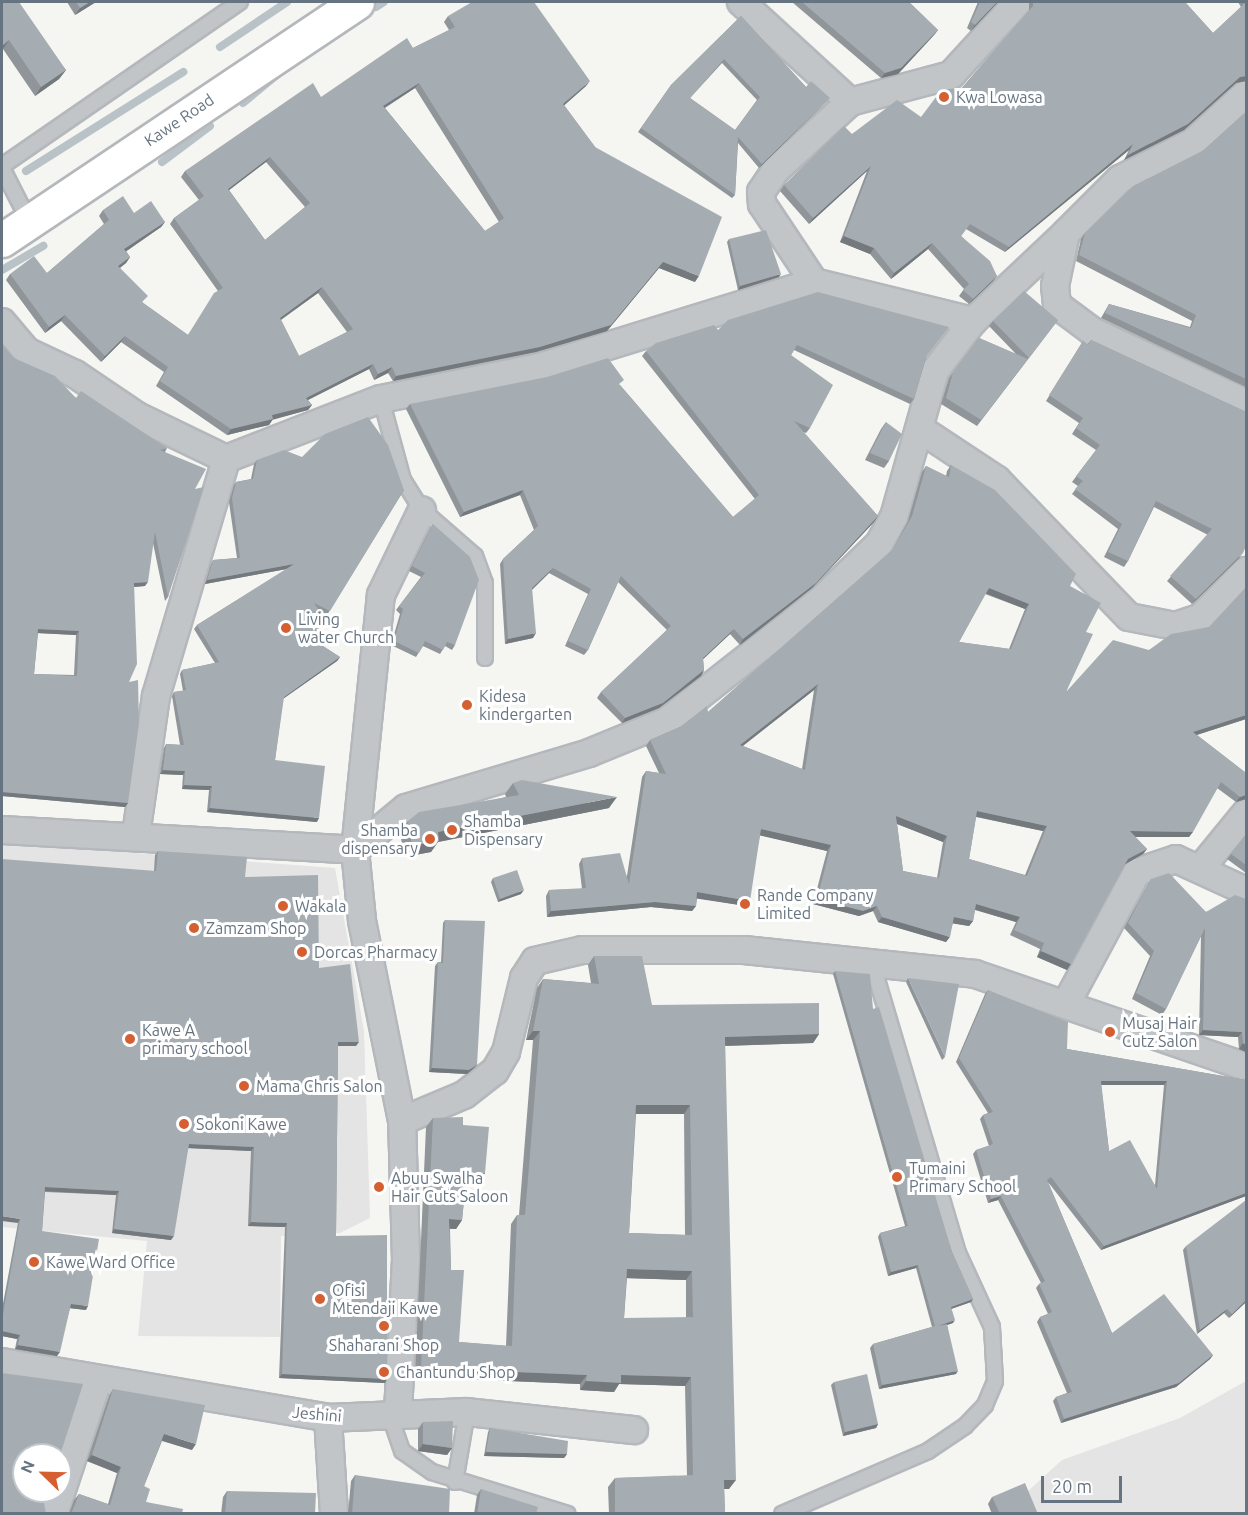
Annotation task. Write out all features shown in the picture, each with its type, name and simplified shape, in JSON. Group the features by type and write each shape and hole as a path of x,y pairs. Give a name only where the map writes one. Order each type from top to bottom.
{"main road":[{"name":"Kawe Road","path":"2,240 357,2"}],"street":[{"path":"741,2 850,102"},
{"path":"814,282 762,204 761,192 776,170 850,102 908,91 951,75 1018,2"},
{"path":"2,830 136,835 355,850 406,808 590,753 667,721 822,599 879,544 920,429 935,371 973,321 1066,234 1120,179 1193,142 1246,94"},
{"path":"1066,234 1055,286 1057,305 1065,313 1092,332 1246,403"},
{"path":"2,322 26,351 75,374 137,416 226,459 381,399 540,367 814,282 973,321"},
{"path":"920,429 997,480 1129,617 1175,626 1200,618 1246,571"},
{"path":"136,835 156,696 226,459"},
{"path":"394,1414 406,1260 402,1121 362,920 355,850 381,595 422,510"},
{"path":"1201,868 1246,813"},
{"path":"1066,1004 1137,872 1176,859 1201,868 1246,891"},
{"path":"402,1121 464,1095 495,1071 506,1052 524,978 535,961 547,956 643,948 872,963 975,974 1246,1067"},
{"name":"Jeshini","path":"2,1362 328,1418 467,1412 634,1430"},
{"path":"54,1514 98,1380"},
{"path":"328,1418 334,1514"}],"lane":[{"path":"29,221 2,167 240,2"},
{"path":"381,399 403,480 422,510 475,556 485,583 485,658"},
{"path":"782,1514 928,1451 965,1426 985,1406 995,1381 992,1327 958,1253 872,963"},
{"path":"455,1482 467,1412"},
{"path":"394,1414 402,1451 455,1482 568,1514"}],"shaded area":[{"name":"Sokoni Kawe","path":"2,843 335,868 364,1031 370,1218 340,1233 281,1236 280,1337 138,1336 147,1241 2,1227"},
{"path":"1246,1381 1246,1513 1003,1514 1062,1460 1180,1418"}],"building":[{"path":"2,2 19,2 66,70 41,87 9,40 2,46"},
{"path":"76,2 90,2 80,8"},
{"path":"472,2 534,2 590,81 563,104 595,147 722,217 699,276 663,262 611,325 540,347 396,376 392,367 378,374 373,364 306,398 312,405 272,415 273,419 231,429 160,381 168,367 125,336 105,356 65,315 49,327 10,274 34,256 47,273 109,220 103,210 123,196 134,213 151,201 165,222 124,249 130,257 118,266 148,296 142,302 188,335 214,293 223,288 174,218 204,196 185,171 313,83 321,97 407,38 413,48 455,27 448,16","holes":["419,83 504,218 485,231 383,106","270,157 310,203 265,240 228,189","322,287 353,329 299,356 280,318"]},
{"path":"802,2 909,2 938,30 901,68 885,73"},
{"path":"980,2 997,2 975,25 971,22"},
{"path":"1033,2 1185,2 1213,33 1246,2 1246,76 1240,77 1188,124 1128,155 1133,144 1009,247 970,224 961,236 990,261 997,276 973,299 963,290 969,284 932,243 894,273 874,248 844,236 871,166 813,218 784,185 844,126 852,134 897,100 921,117 942,89 961,89 1033,6"},
{"path":"741,16 806,87 811,81 830,98 762,164 738,137 735,195 641,128 671,85","holes":["724,59 760,97 735,130 690,98"]},
{"path":"1246,112 1246,379 1105,313 1109,304 1191,328 1196,315 1079,255 1085,233 1133,186 1204,150"},
{"path":"766,230 781,274 740,286 729,239"},
{"path":"1024,291 1058,320 1029,358 993,321"},
{"path":"818,292 949,327 926,357 914,399 797,345 791,355 833,385 810,428 794,421 878,516 816,583 743,639 734,629 703,658 704,670 663,703 625,718 601,692 671,626 621,576 588,650 568,641 591,589 553,568 532,588 536,633 508,639 503,559 538,526 523,490 464,512 410,404 547,377 608,358 624,380 619,384 733,517 759,495 646,351 656,343 714,325 718,330 728,320"},
{"path":"979,338 1028,359 981,420 946,398 953,372"},
{"path":"1091,340 1246,410 1246,546 1243,553 1196,599 1170,576 1212,529 1156,501 1128,561 1108,552 1122,524 1075,489 1083,481 1076,476 1100,445 1076,428 1083,418 1049,395 1083,341 1088,345"},
{"path":"2,344 14,358 55,376 76,398 81,391 167,448 160,450 206,469 195,489 204,487 168,597 155,532 148,582 134,583 137,664 129,682 138,680 139,723 128,803 2,792","holes":["38,629 79,631 77,676 34,674"]},
{"path":"368,417 388,445 404,490 330,611 314,603 325,619 312,639 340,657 284,697 275,760 325,766 319,818 210,808 212,786 184,785 185,771 163,770 166,744 184,745 174,692 186,690 182,670 219,662 197,625 294,564 207,580 213,560 240,558 232,498 236,482 253,479 257,460 284,450 302,457 325,434"},
{"path":"886,422 902,434 889,461 870,453"},
{"path":"951,465 995,490 1076,574 1070,586 1101,603 1086,632 1093,634 1066,692 1113,640 1149,650 1171,634 1209,627 1246,587 1246,715 1193,732 1246,773 1246,795 1240,797 1221,782 1193,832 1130,831 1147,849 1128,859 1071,964 1041,951 1044,943 1014,930 1020,917 976,904 973,921 954,917 950,937 882,917 877,906 863,911 817,899 831,845 761,829 750,901 697,892 696,906 655,902 551,911 549,890 586,888 582,858 620,853 629,884 646,771 666,774 650,740 680,727 707,706 708,712 893,549 912,516 926,466 949,477","holes":["989,588 1029,604 1011,649 959,642","818,684 805,770 740,745","977,811 1047,826 1027,876 969,859","896,816 947,836 939,878 903,871"]},
{"path":"433,524 470,557 479,580 455,645 447,642 443,650 425,641 419,653 394,641 403,609 399,606 425,573 412,566"},
{"path":"522,780 617,797 438,832 439,841 412,846 408,821 419,812 519,795 513,783"},
{"path":"1246,835 1246,865 1231,854"},
{"name":"Sokoni Kawe","path":"158,851 247,857 245,877 318,875 319,968 350,964 359,1042 338,1042 336,1236 387,1235 387,1379 282,1374 287,1223 251,1222 254,1147 189,1144 174,1236 114,1229 119,1191 45,1187 42,1231 99,1239 88,1306 71,1304 60,1352 18,1345 20,1335 2,1331 20,1219 2,1216 2,859 156,871"},
{"path":"517,870 524,890 500,899 493,878"},
{"path":"1169,873 1206,912 1235,895 1246,899 1246,1045 1243,1043 1242,1032 1203,1030 1205,928 1166,1009 1136,993 1154,951 1128,923 1151,879"},
{"path":"445,920 485,921 477,1065 469,1070 432,1068 438,962 443,963"},
{"path":"594,956 642,956 652,1005 819,1003 819,1034 725,1037 736,1480 724,1480 725,1514 615,1514 615,1478 693,1475 691,1377 621,1375 621,1383 586,1381 587,1375 421,1368 433,1118 463,1117 463,1125 489,1127 485,1173 467,1172 462,1220 449,1219 451,1270 464,1270 459,1342 512,1346 517,1215 525,1215 540,1031 533,1031 543,979 599,984","holes":["636,1105 690,1105 692,1235 629,1233","627,1269 692,1271 693,1317 624,1318"]},
{"path":"835,971 870,974 873,1009 879,1007 952,1252 973,1299 951,1307 955,1320 938,1326 947,1324 958,1371 882,1385 873,1344 935,1326 918,1265 891,1272 880,1233 908,1226"},
{"path":"908,978 959,984 945,1057"},
{"path":"988,990 1068,1022 1067,1049 1246,1080 1246,1193 1104,1246 1051,1177 1047,1180 1112,1333 1164,1294 1213,1355 1179,1383 1064,1419 1056,1397 1072,1392 1040,1317 1052,1312 1039,1284 1045,1281 1001,1196 991,1199 976,1150 993,1144 983,1115 993,1112 959,1058","holes":["1101,1081 1167,1081 1157,1189 1130,1140 1109,1151"]},
{"path":"1246,1200 1246,1300 1232,1314 1227,1309 1200,1330 1186,1246"},
{"path":"2,1373 83,1384 64,1443 12,1443 12,1503 44,1503 46,1514 2,1514"},
{"path":"867,1374 878,1424 845,1432 834,1382"},
{"path":"113,1389 205,1405 196,1444 164,1434 144,1486 150,1489 146,1502 183,1509 182,1514 71,1514 79,1494 110,1505 121,1467 92,1455"},
{"path":"453,1421 452,1448 423,1444 423,1422"},
{"path":"490,1428 568,1441 567,1454 486,1452"},
{"path":"355,1475 450,1489 449,1514 352,1514"},
{"path":"1025,1483 1038,1514 1000,1514 992,1497"},
{"path":"481,1489 538,1507 536,1514 477,1514"},
{"path":"227,1491 316,1493 315,1514 225,1514"}],"waterway":[{"path":"220,47 287,2"},
{"path":"376,7 384,2"},
{"path":"243,103 284,69"},
{"path":"26,171 183,72"},
{"path":"162,162 210,126"},
{"path":"2,270 43,246"}],"place":[{"name":"Kwa Lowasa","path":"944,97"},
{"name":"Living water Church","path":"286,628"},
{"name":"Kidesa kindergarten","path":"467,705"},
{"name":"Shamba Dispensary","path":"452,830"},
{"name":"Shamba dispensary","path":"430,839"},
{"name":"Rande Company Limited","path":"745,904"},
{"name":"Wakala","path":"283,906"},
{"name":"Zamzam Shop","path":"194,928"},
{"name":"Dorcas Pharmacy","path":"302,952"},
{"name":"Musaj Hair Cutz Salon","path":"1110,1032"},
{"name":"Kawe A primary school","path":"130,1039"},
{"name":"Mama Chris Salon","path":"244,1086"},
{"name":"Sokoni Kawe","path":"184,1124"},
{"name":"Tumaini Primary School","path":"897,1177"},
{"name":"Abuu Swalha Hair Cuts Saloon","path":"379,1187"},
{"name":"Kawe Ward Office","path":"34,1262"},
{"name":"Ofisi Mtendaji Kawe","path":"320,1299"},
{"name":"Shaharani Shop","path":"384,1326"},
{"name":"Chantundu Shop","path":"384,1372"}]}
